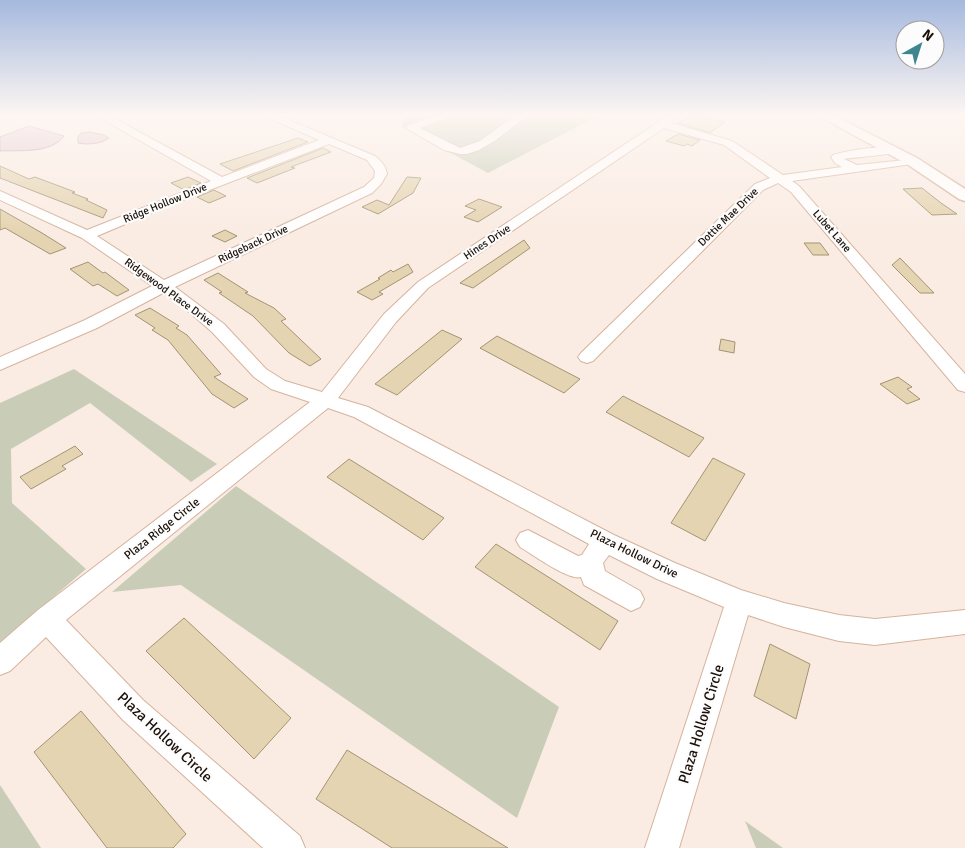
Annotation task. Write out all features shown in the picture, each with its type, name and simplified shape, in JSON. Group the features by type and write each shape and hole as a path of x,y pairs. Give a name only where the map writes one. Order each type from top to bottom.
{"main road":[{"path":"898,155 963,193"}],"street":[{"path":"172,155 220,181"},
{"name":"Ridge Hollow Drive","path":"87,235 220,181 291,155"},
{"name":"Ridgeback Drive","path":"0,364 91,324 164,286 368,190 378,182 382,173 380,166 370,158 362,155"},
{"name":"Hines Drive","path":"326,400 390,318 423,285 617,155"},
{"name":"Lubet Lane","path":"745,155 795,189 965,386"},
{"path":"852,155 837,157 839,162 856,169"},
{"name":"Dottie Mae Drive","path":"587,357 759,187 767,182 912,162"},
{"name":"Ridgewood Place Drive","path":"0,195 87,235 164,286 213,323 253,366 269,379 290,390 326,400"},
{"name":"Plaza Hollow Drive","path":"326,400 361,412 604,541 666,571 739,601 784,615 840,628 875,632 965,622"},
{"name":"Plaza Ridge Circle","path":"0,661 47,619 326,400"},
{"path":"528,540 576,568 591,562 604,541"},
{"path":"591,562 593,577 631,599"},
{"name":"Plaza Hollow Circle","path":"662,848 739,601"},
{"name":"Plaza Hollow Circle","path":"47,619 133,710 288,848"}],"green space":[{"path":"454,155 524,155 488,173"},
{"path":"74,369 217,464 191,482 90,403 11,449 12,503 86,569 0,643 0,403"},
{"path":"236,486 559,707 517,818 181,585 112,592"},
{"path":"0,785 41,848 0,848"},
{"path":"745,821 783,848 756,848"}],"building":[{"path":"248,155 275,155 233,171 220,164"},
{"path":"306,155 324,155 257,183 247,178"},
{"path":"0,166 29,179 35,177 75,192 72,193 88,199 86,200 107,210 103,218 0,178"},
{"path":"188,177 201,183 184,190 171,183"},
{"path":"407,177 421,178 413,193 378,214 362,207 377,200 389,205"},
{"path":"922,188 957,214 932,215 903,189"},
{"path":"214,190 226,196 209,203 197,197"},
{"path":"479,199 502,207 478,222 464,217 476,210 465,206"},
{"path":"0,209 66,248 50,254 5,228 0,230"},
{"path":"225,230 237,236 225,242 212,236"},
{"path":"524,240 530,248 473,288 460,283"},
{"path":"804,243 820,243 829,255 813,255"},
{"path":"900,258 934,293 920,293 892,265"},
{"path":"88,262 129,290 117,296 98,284 93,286 70,269"},
{"path":"408,264 413,272 379,292 383,294 372,300 357,292 380,279 378,278 391,270 393,272"},
{"path":"218,273 248,292 245,293 274,308 286,319 281,321 321,359 310,366 289,353 253,316 219,293 222,292 204,280"},
{"path":"150,308 179,326 176,328 187,335 221,374 214,377 248,399 234,408 212,394 168,340 152,330 155,328 135,315"},
{"path":"442,330 462,339 397,395 375,384"},
{"path":"497,336 580,379 564,393 480,348"},
{"path":"721,339 735,342 734,353 719,350"},
{"path":"898,377 912,387 907,389 920,399 907,404 880,384"},
{"path":"623,396 704,438 689,457 606,412"},
{"path":"75,446 83,454 62,466 66,469 31,489 20,477"},
{"path":"713,458 745,474 705,541 671,523"},
{"path":"349,459 444,518 423,540 327,477"},
{"path":"496,544 618,621 600,650 475,567"},
{"path":"184,618 291,718 254,759 146,651"},
{"path":"770,644 810,664 796,719 754,696"},
{"path":"81,711 186,834 173,848 107,848 34,752"},
{"path":"347,750 508,848 392,848 316,799"}]}
